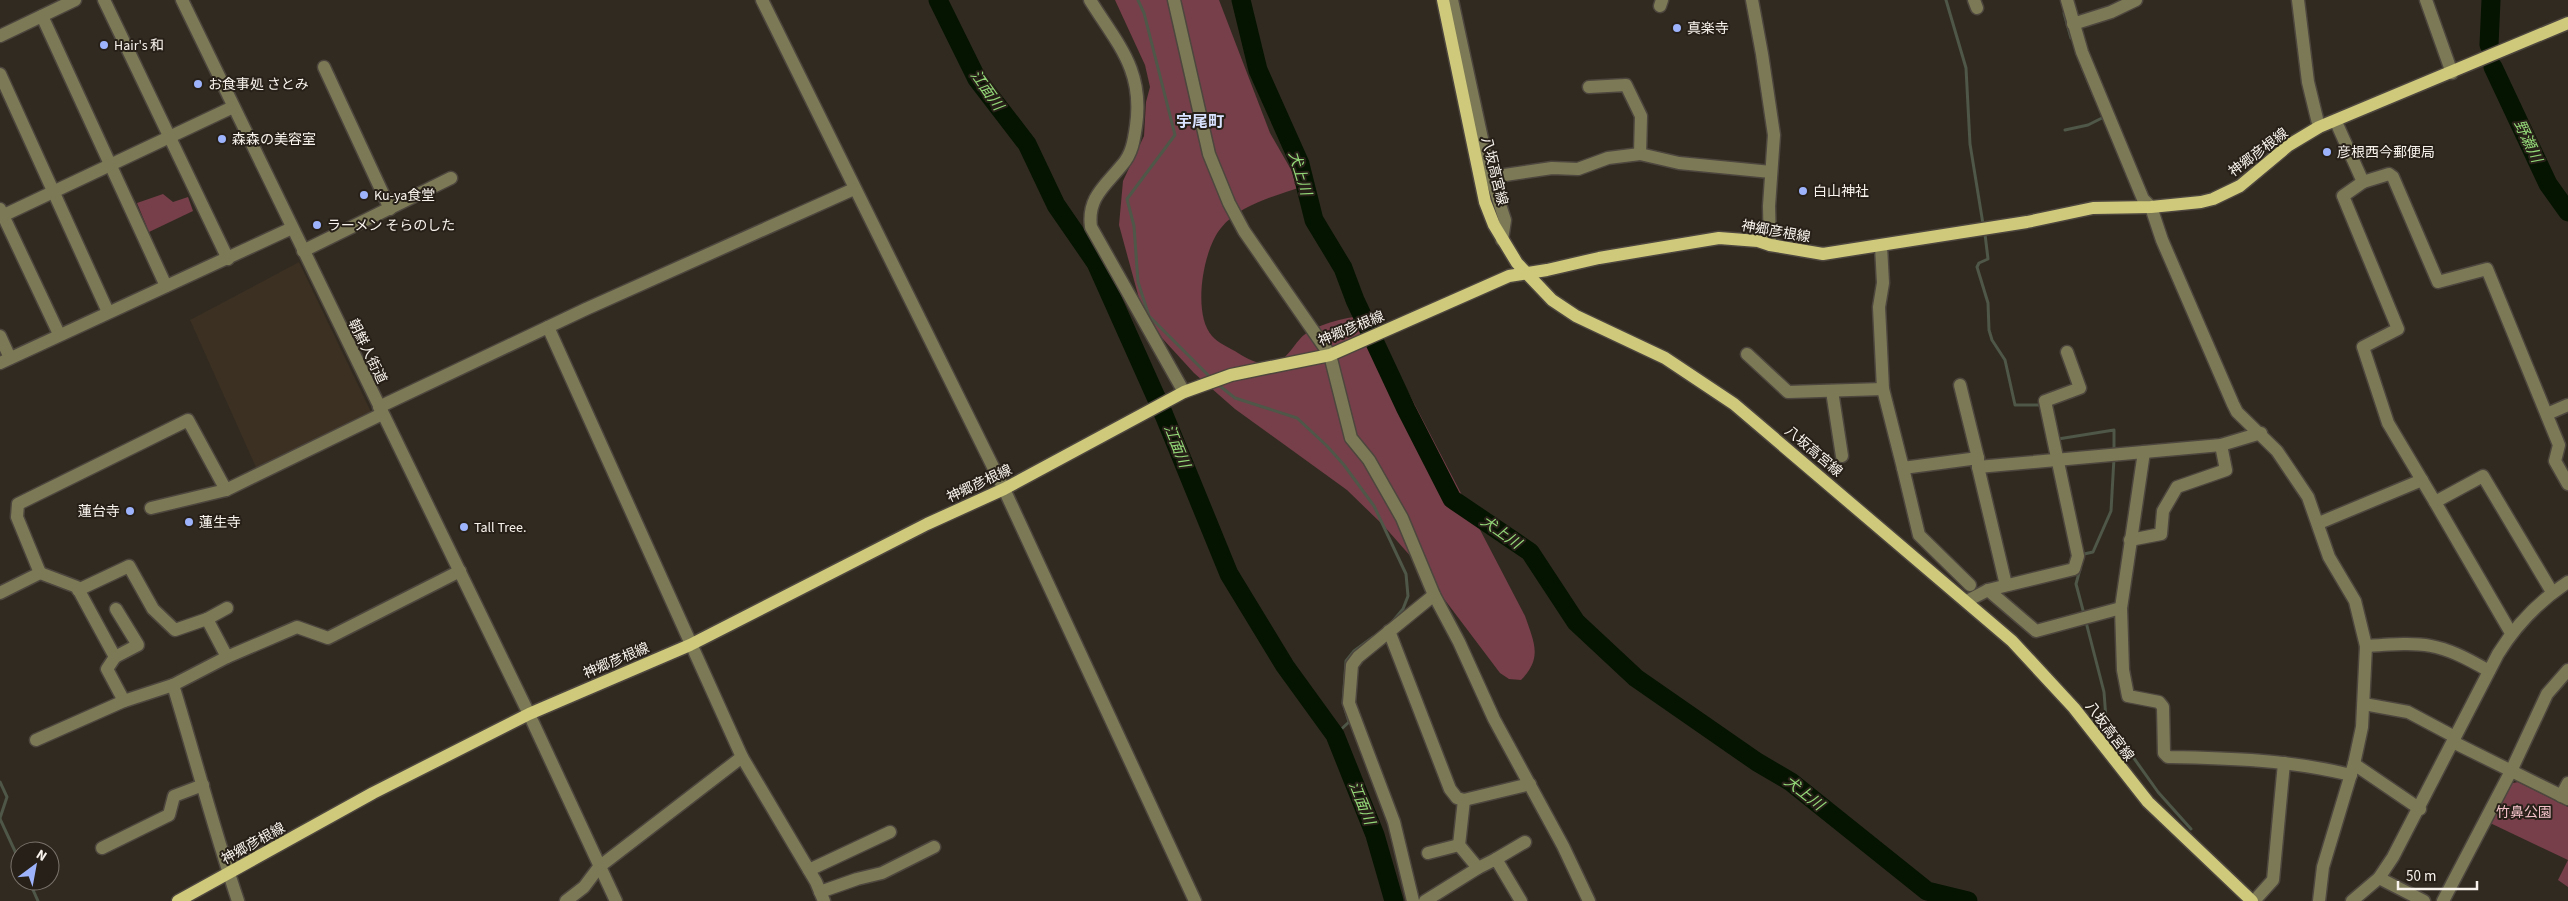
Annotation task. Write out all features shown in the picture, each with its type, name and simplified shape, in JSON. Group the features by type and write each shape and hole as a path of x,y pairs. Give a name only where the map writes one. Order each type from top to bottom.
{"main road":[{"name":"八坂高宮線","path":"1443,0 1485,202 1502,240 1517,263 1559,306 1665,358 1727,399 1967,601 2044,673 2148,802 2253,901"},
{"name":"神郷彦根線","path":"178,901 373,792 529,714 690,645 927,524 1004,489 1184,392 1231,375 1334,353 1509,276 1526,272 1719,238 1749,240 1823,254 2027,222 2093,208 2151,207 2195,203 2213,199 2240,186 2289,145 2319,127 2336,122 2568,23"}],"street":[{"path":"0,36 75,0"},
{"path":"104,0 228,259"},
{"name":"朝鮮人街道","path":"182,0 529,714 616,901"},
{"path":"762,0 1004,489 1195,901"},
{"path":"1090,0 1129,62 1135,78 1138,108 1133,147 1123,164 1099,190 1093,200 1089,217 1091,227 1184,392"},
{"path":"1174,0 1210,154 1229,203 1244,231 1334,353 1351,438 1369,460 1402,518 1434,595 1460,642 1494,719 1563,846 1588,901"},
{"path":"1452,0 1491,177 1505,220 1502,240"},
{"path":"1752,0 1774,135 1771,172 1770,245"},
{"path":"2067,0 2082,52 2142,199 2151,207 2162,240 2233,404 2237,412 2261,433 2299,482 2319,523 2334,568 2355,601 2366,646 2364,704 2353,769 2323,867 2319,901"},
{"path":"2073,24 2110,12 2136,0"},
{"path":"2298,0 2308,82 2319,127"},
{"path":"2426,0 2452,73"},
{"path":"42,16 166,286"},
{"path":"324,67 390,209"},
{"path":"0,74 108,312"},
{"path":"1590,87 1626,85 1641,116 1640,154"},
{"path":"59,334 1,214 54,192 233,107"},
{"path":"2336,122 2363,182"},
{"path":"1491,177 1552,168 1578,169 1608,158 1640,154 1679,163 1771,172"},
{"path":"2511,634 2388,423 2363,347 2398,329 2343,196 2363,182 2389,174 2393,176 2438,282 2487,270 2560,445 2555,461 2568,484"},
{"path":"303,251 451,178"},
{"path":"151,508 226,490 548,327 854,189"},
{"path":"0,336 5,361 59,334 228,259 292,228"},
{"path":"1881,246 1883,283 1880,308 1883,388 1919,535 1970,584"},
{"path":"548,327 742,757 809,870 822,896 857,878 882,873 934,847"},
{"path":"1967,601 1988,590 2074,569 2078,556 2045,401 2080,388 2067,352"},
{"path":"1747,354 1788,392 1883,388"},
{"path":"1960,385 2006,585"},
{"path":"1832,391 1842,456"},
{"path":"2547,414 2568,405"},
{"path":"115,658 77,588 40,573 17,517 18,504 188,420 226,490"},
{"path":"1903,468 1978,462 2058,461 2221,445 2261,433"},
{"path":"2130,540 2161,534 2163,512 2177,487 2226,470 2221,445"},
{"path":"2144,452 2121,608 2126,692 2130,698 2159,702 2164,707 2164,753 2168,757 2234,758 2353,769 2420,808"},
{"path":"2435,502 2483,476 2552,592"},
{"path":"2319,523 2422,480"},
{"path":"78,590 129,566 153,609 175,630 207,619 227,608"},
{"path":"36,740 124,702 173,685 227,657 297,627 328,638 460,571"},
{"path":"0,593 40,573"},
{"path":"2352,901 2379,878 2393,857 2420,808 2489,671 2511,634 2552,592 2568,582"},
{"path":"1988,590 2036,631 2121,608"},
{"path":"1413,901 1394,822 1349,703 1352,665 1358,656 1434,595"},
{"path":"116,609 138,645 115,658 107,669 124,702"},
{"path":"207,619 227,657"},
{"path":"1389,631 1450,788 1457,798 1464,800 1530,784"},
{"path":"2366,646 2415,642 2438,646 2457,653 2489,671"},
{"path":"2442,901 2511,771 2547,694 2568,670"},
{"path":"173,685 203,785 220,851 238,901"},
{"path":"2364,704 2408,712 2454,740 2565,798 2568,783"},
{"path":"566,901 584,887 599,867 742,757"},
{"path":"2253,901 2273,880 2284,763"},
{"path":"102,848 169,816 174,796 203,785"},
{"path":"1464,800 1459,845 1478,868"},
{"path":"809,870 890,832"},
{"path":"1431,900 1478,868 1525,842"},
{"path":"1428,853 1459,845"},
{"path":"1496,858 1520,901"},
{"path":"2379,878 2424,901"}],"shaded area":[{"path":"299,262 373,416 258,472 190,320"}],"green space":[{"path":"1115,0 1219,0 1270,133 1301,187 1247,207 1237,213 1221,228 1209,251 1202,282 1202,313 1206,326 1215,339 1250,360 1273,364 1286,356 1300,338 1310,331 1343,319 1368,315 1525,616 1535,650 1532,664 1521,680 1509,679 1500,673 1420,567 1383,525 1347,490 1235,409 1194,373 1162,338 1140,302 1119,225 1123,181 1144,136 1146,102 1150,87 1145,65"},
{"path":"163,194 173,202 188,197 193,211 149,232 137,203"},
{"name":"竹鼻公園","path":"2518,782 2568,807 2568,860 2488,822 2508,784"},
{"path":"2568,860 2568,887 2558,880"}],"waterway":[{"name":"江面川","path":"938,0 977,79 1027,144 1056,205 1096,263 1164,415 1229,574 1285,666 1335,735 1375,835 1394,901"},
{"path":"1138,0 1144,13 1175,135 1127,199 1134,226 1138,282 1149,316 1212,379"},
{"name":"犬上川","path":"1241,0 1258,70 1300,164 1314,220 1343,268 1355,300 1406,409 1452,499 1530,552 1576,622 1636,678 1757,762 1791,782 1927,891 1968,901"},
{"path":"1946,0 1966,68 1970,144 1983,224"},
{"name":"野瀬川","path":"2489,45 2491,0"},
{"path":"2064,13 2071,38"},
{"path":"2082,67 2094,96"},
{"name":"野瀬川","path":"2493,67 2548,184 2568,212"},
{"path":"2065,130 2088,125 2104,117"},
{"path":"1985,234 1988,259 1979,263 1977,267 1988,303 1989,330 1992,340 2005,360 2015,405 2041,405"},
{"path":"1216,383 1235,398 1297,418 1344,465 1374,506 1406,574 1408,596 1403,609 1393,621"},
{"path":"2058,439 2114,430 2114,451"},
{"path":"2083,558 2084,554 2093,552 2111,511 2114,458"},
{"path":"2080,569 2076,584 2084,614"},
{"path":"2086,622 2104,692 2106,719 2158,792 2191,829"},
{"path":"1343,703 1346,661 1354,651 1373,637"},
{"path":"1335,735 1349,722 1345,709"},
{"path":"0,782 7,797 0,818"},
{"path":"0,819 10,841"},
{"path":"34,891 38,901"}],"place":[{"name":"真楽寺","path":"1677,28"},
{"name":"Hair's 和","path":"104,45"},
{"name":"お食事処 さとみ","path":"198,84"},
{"name":"森森の美容室","path":"222,139"},
{"name":"彦根西今郵便局","path":"2327,152"},
{"name":"白山神社","path":"1803,191"},
{"name":"Ku-ya食堂","path":"364,195"},
{"name":"ラーメン そらのした","path":"317,225"},
{"name":"蓮台寺","path":"130,511"},
{"name":"蓮生寺","path":"189,522"},
{"name":"Tall Tree.","path":"464,527"}],"district":[{"name":"宇尾町","path":"1200,121"}]}
